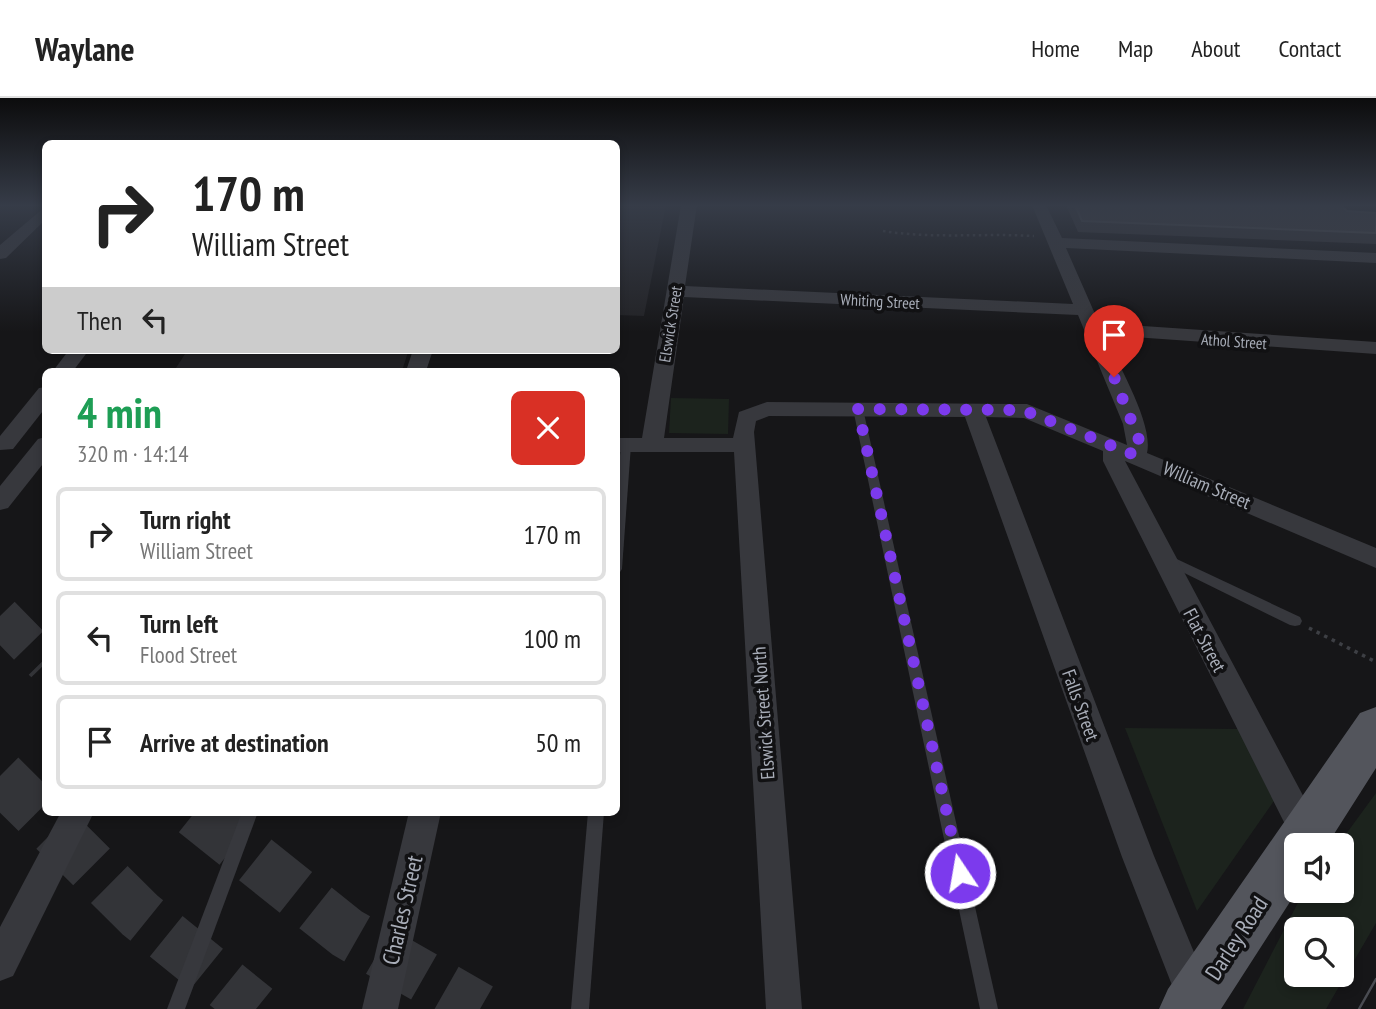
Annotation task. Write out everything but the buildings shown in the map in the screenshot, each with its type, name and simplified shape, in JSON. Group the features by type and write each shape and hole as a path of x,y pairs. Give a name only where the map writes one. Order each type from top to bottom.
{"main road":[{"name":"Darley Road","path":"1192,1004 1376,728"}],"street":[{"name":"Elswick Street","path":"652,444 682,248"},
{"name":"Flat Street","path":"1058,248 1139,440 1126,451 1112,455 1114,461 1305,831"},
{"path":"1152,248 1376,258"},
{"name":"Whiting Street","path":"675,291 1085,310"},
{"name":"Athol Street","path":"1093,328 1230,341 1376,348"},
{"path":"65,368 76,354"},
{"path":"2,444 42,398"},
{"name":"William Street","path":"621,445 652,444 745,431 768,409 972,409 1032,412 1376,558"},
{"name":"Falls Street","path":"972,409 1192,1004"},
{"name":"Elswick Street North","path":"745,431 784,1009"},
{"path":"2,444 42,444"},
{"path":"0,502 42,449"},
{"path":"0,963 76,816"},
{"name":"Charles Street","path":"380,1009 424,816"}],"lane":[{"path":"858,409 989,1009"},
{"path":"620,470 621,445"},
{"path":"1162,557 1295,621"},
{"path":"176,1009 248,816"},
{"path":"580,1009 596,816"}],"path":[{"path":"1295,621 1374,661"}],"shaded area":[{"path":"620,248 658,248 644,316 620,315"},
{"path":"185,354 407,354 403,368 176,368"},
{"path":"671,398 729,399 728,434 669,433"},
{"path":"1125,728 1238,729 1276,798 1197,911"},
{"path":"1376,793 1376,923 1354,961 1354,917 1291,917 1298,903 1354,903 1354,833 1347,833"},
{"path":"1284,930 1284,987 1339,987 1326,1009 1243,1009"}],"tunnel":[{"path":"0,616 42,659"},
{"path":"0,776 140,915 256,1009"},
{"path":"200,816 347,933 480,1009"}],"tram line":[{"path":"1359,1009 1376,979"}],"route":[{"path":"960,873 858,409 1023,410 1135,455 1139,440 1114,377"}]}
